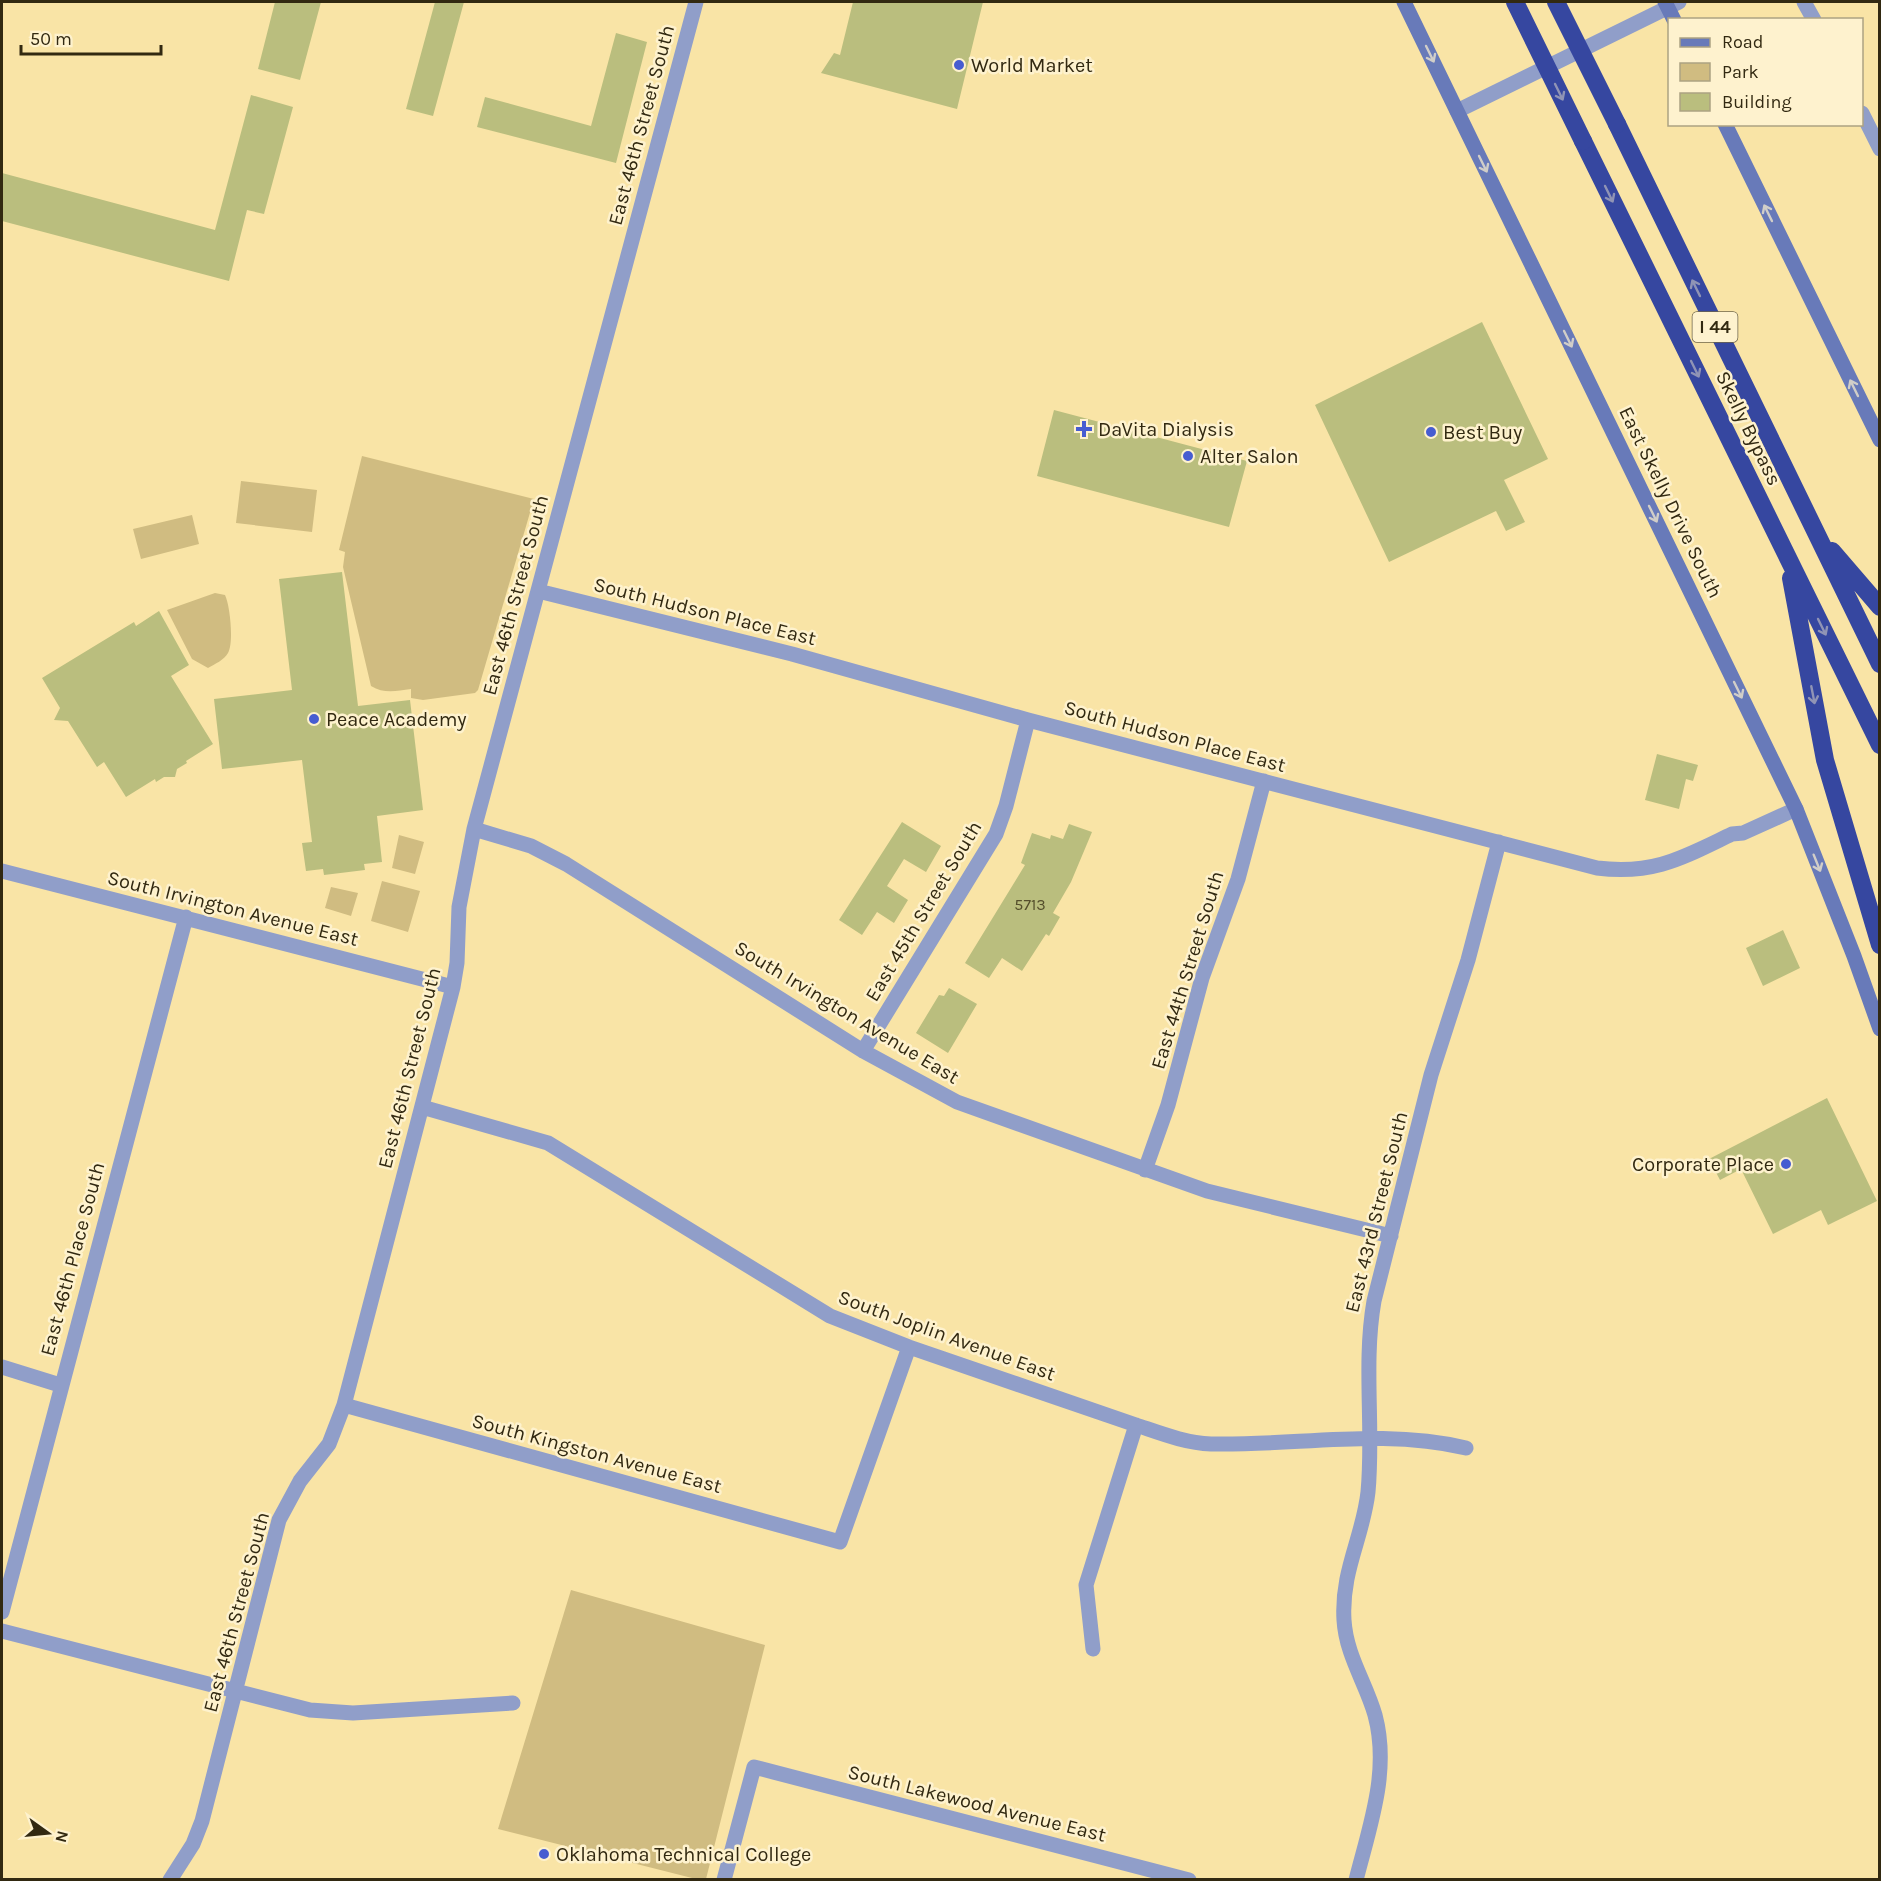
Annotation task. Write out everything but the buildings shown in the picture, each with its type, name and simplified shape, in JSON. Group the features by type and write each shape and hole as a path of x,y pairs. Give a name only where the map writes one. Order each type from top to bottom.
{"highway":[{"name":"Skelly Bypass","path":"1515,2 1880,745"},
{"name":"Skelly Bypass","path":"1556,2 1880,664"},
{"path":"1813,529 1880,607"},
{"path":"1786,555 1825,760 1880,945"}],"main road":[{"name":"East Skelly Drive South","path":"1404,2 1796,808 1880,1029"},
{"path":"1726,126 1880,440"}],"street":[{"name":"East 46th Street South","path":"170,1880 193,1844 202,1821 279,1520 300,1481 329,1444 344,1405 453,987 457,963 459,908 474,829 696,2"},
{"path":"1804,2 1813,18"},
{"path":"1457,111 1671,7"},
{"path":"1863,115 1880,149"},
{"name":"South Hudson Place East","path":"538,591 792,654 1028,720 1597,868 1640,870 1681,858 1796,808"},
{"name":"East 45th Street South","path":"863,1051 996,834 1006,806 1028,720"},
{"name":"East 44th Street South","path":"1145,1170 1168,1105 1202,978 1238,879 1264,781"},
{"name":"South Irvington Avenue East","path":"474,829 531,846 566,864 863,1051 957,1102 1207,1191 1391,1236"},
{"name":"East 43rd Street South","path":"1356,1880 1379,1786 1381,1765 1375,1716 1349,1648 1344,1622 1346,1575 1368,1495 1369,1329 1431,1075 1468,960 1499,842"},
{"name":"South Irvington Avenue East","path":"2,871 453,987"},
{"name":"East 46th Place South","path":"2,1612 60,1384 186,917"},
{"name":"South Joplin Avenue East","path":"422,1107 548,1143 831,1316 909,1347 1136,1425 1170,1436 1210,1444 1409,1438 1466,1448"},
{"name":"South Kingston Avenue East","path":"344,1405 840,1542 909,1347"},
{"path":"2,1366 60,1384"},
{"path":"1093,1649 1086,1585 1136,1425"},
{"path":"2,1631 236,1693 327,1713 513,1703"},
{"name":"South Lakewood Avenue East","path":"724,1880 754,1767 1189,1880"}],"green space":[{"path":"362,456 534,499 478,690 475,693 423,700 411,698 411,689 385,691 371,686 343,567 345,552 339,550"},
{"path":"241,481 317,490 312,532 236,523"},
{"path":"192,515 199,544 141,559 133,529"},
{"path":"215,593 225,595 227,600 231,641 228,653 208,668 192,659 167,610"},
{"path":"399,835 424,842 415,874 392,868"},
{"path":"382,881 420,891 408,932 371,921"},
{"path":"331,887 358,893 351,916 325,908"},
{"path":"571,1590 765,1645 706,1879 696,1879 498,1829"}],"place":[{"name":"World Market","path":"959,65"},
{"name":"DaVita Dialysis","path":"1084,429"},
{"name":"Best Buy","path":"1431,432"},
{"name":"Alter Salon","path":"1188,456"},
{"name":"Peace Academy","path":"314,719"},
{"name":"Corporate Place","path":"1786,1164"},
{"name":"Oklahoma Technical College","path":"544,1854"}]}
